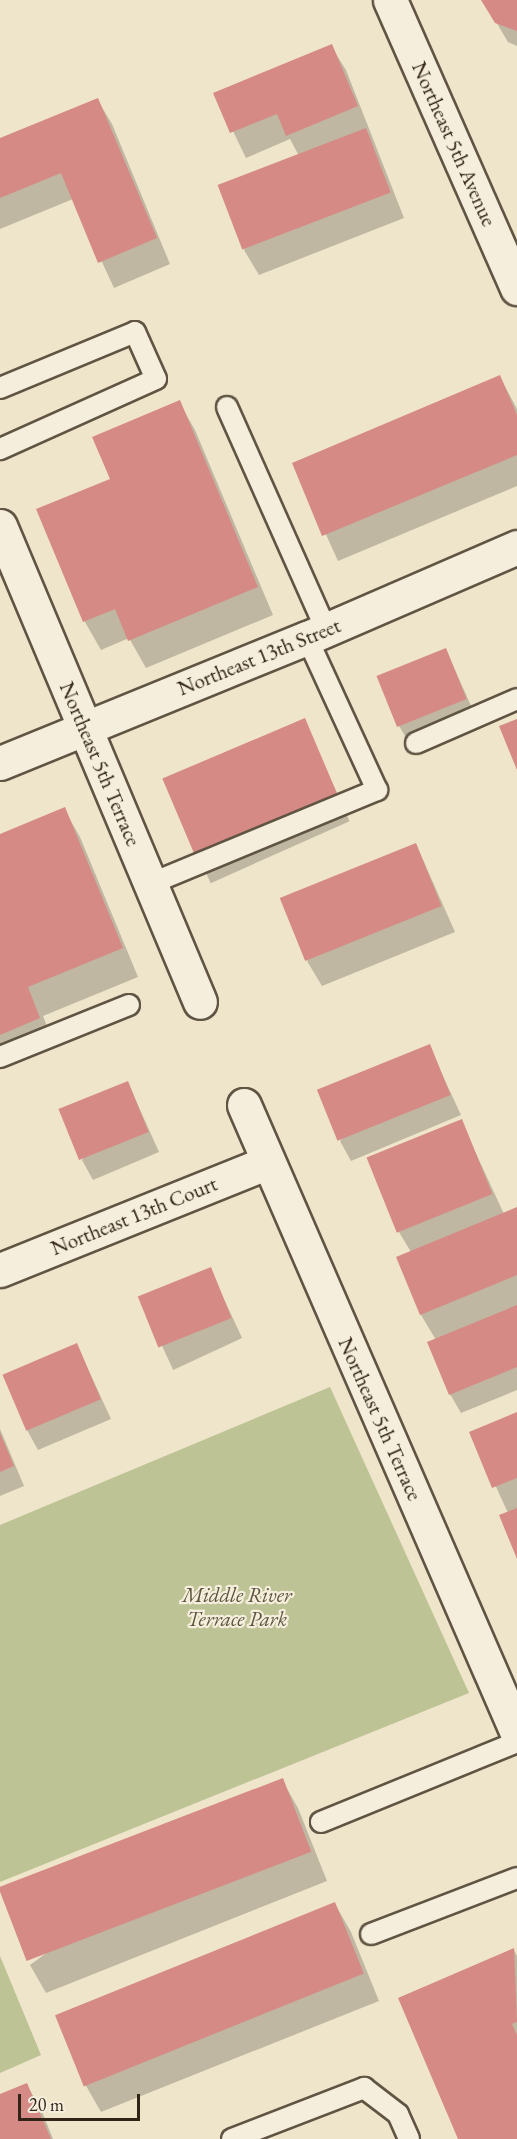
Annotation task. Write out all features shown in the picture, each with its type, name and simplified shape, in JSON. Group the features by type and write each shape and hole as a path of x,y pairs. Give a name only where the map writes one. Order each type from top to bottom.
{"street":[{"name":"Northeast 5th Avenue","path":"390,0 517,288"},
{"name":"Northeast 5th Terrace","path":"0,526 201,1002"},
{"name":"Northeast 13th Street","path":"0,763 317,634 517,548"},
{"name":"Northeast 5th Terrace","path":"244,1105 517,1732"},
{"name":"Northeast 13th Court","path":"0,1270 268,1162"}],"lane":[{"path":"0,388 135,332 156,379 0,449"},
{"path":"150,884 377,790 227,407"},
{"path":"416,743 517,699"},
{"path":"0,1057 129,1005"},
{"path":"321,1822 517,1742"},
{"path":"371,1934 517,1878"},
{"path":"232,2139 364,2088 398,2114 409,2139"}],"green space":[{"name":"Middle River Terrace Park","path":"330,1387 469,1693 0,1882 0,1525"},
{"path":"0,1956 41,2055 0,2073"}],"building":[{"path":"481,0 517,0 517,31 495,23"},
{"path":"332,44 358,106 286,136 277,114 230,133 213,93"},
{"path":"98,98 157,238 98,263 61,173 0,198 0,138"},
{"path":"366,128 391,192 242,249 218,185"},
{"path":"500,375 517,415 517,455 322,536 292,463"},
{"path":"180,400 258,587 128,641 115,609 83,622 36,509 110,479 92,437"},
{"path":"446,648 467,699 397,727 376,676"},
{"path":"305,718 337,794 195,855 162,779"},
{"path":"517,719 517,770 499,726"},
{"path":"65,807 123,948 28,987 40,1018 0,1035 0,834"},
{"path":"416,843 441,906 305,961 280,898"},
{"path":"430,1044 451,1095 337,1141 317,1090"},
{"path":"128,1081 149,1132 79,1160 58,1109"},
{"path":"462,1119 492,1194 397,1233 367,1158"},
{"path":"517,1207 517,1275 420,1315 396,1257"},
{"path":"211,1267 232,1318 158,1348 138,1297"},
{"path":"517,1305 517,1367 449,1395 427,1342"},
{"path":"77,1343 101,1399 26,1431 2,1375"},
{"path":"517,1412 517,1478 492,1488 469,1432"},
{"path":"0,1433 14,1466 0,1472"},
{"path":"517,1508 517,1559 499,1515"},
{"path":"283,1778 311,1852 27,1961 0,1887"},
{"path":"335,1902 364,1973 84,2087 55,2015"},
{"path":"514,1948 517,2022 512,2024 517,2035 517,2139 458,2139 398,1998"},
{"path":"27,2083 51,2139 0,2139 0,2094"}]}
